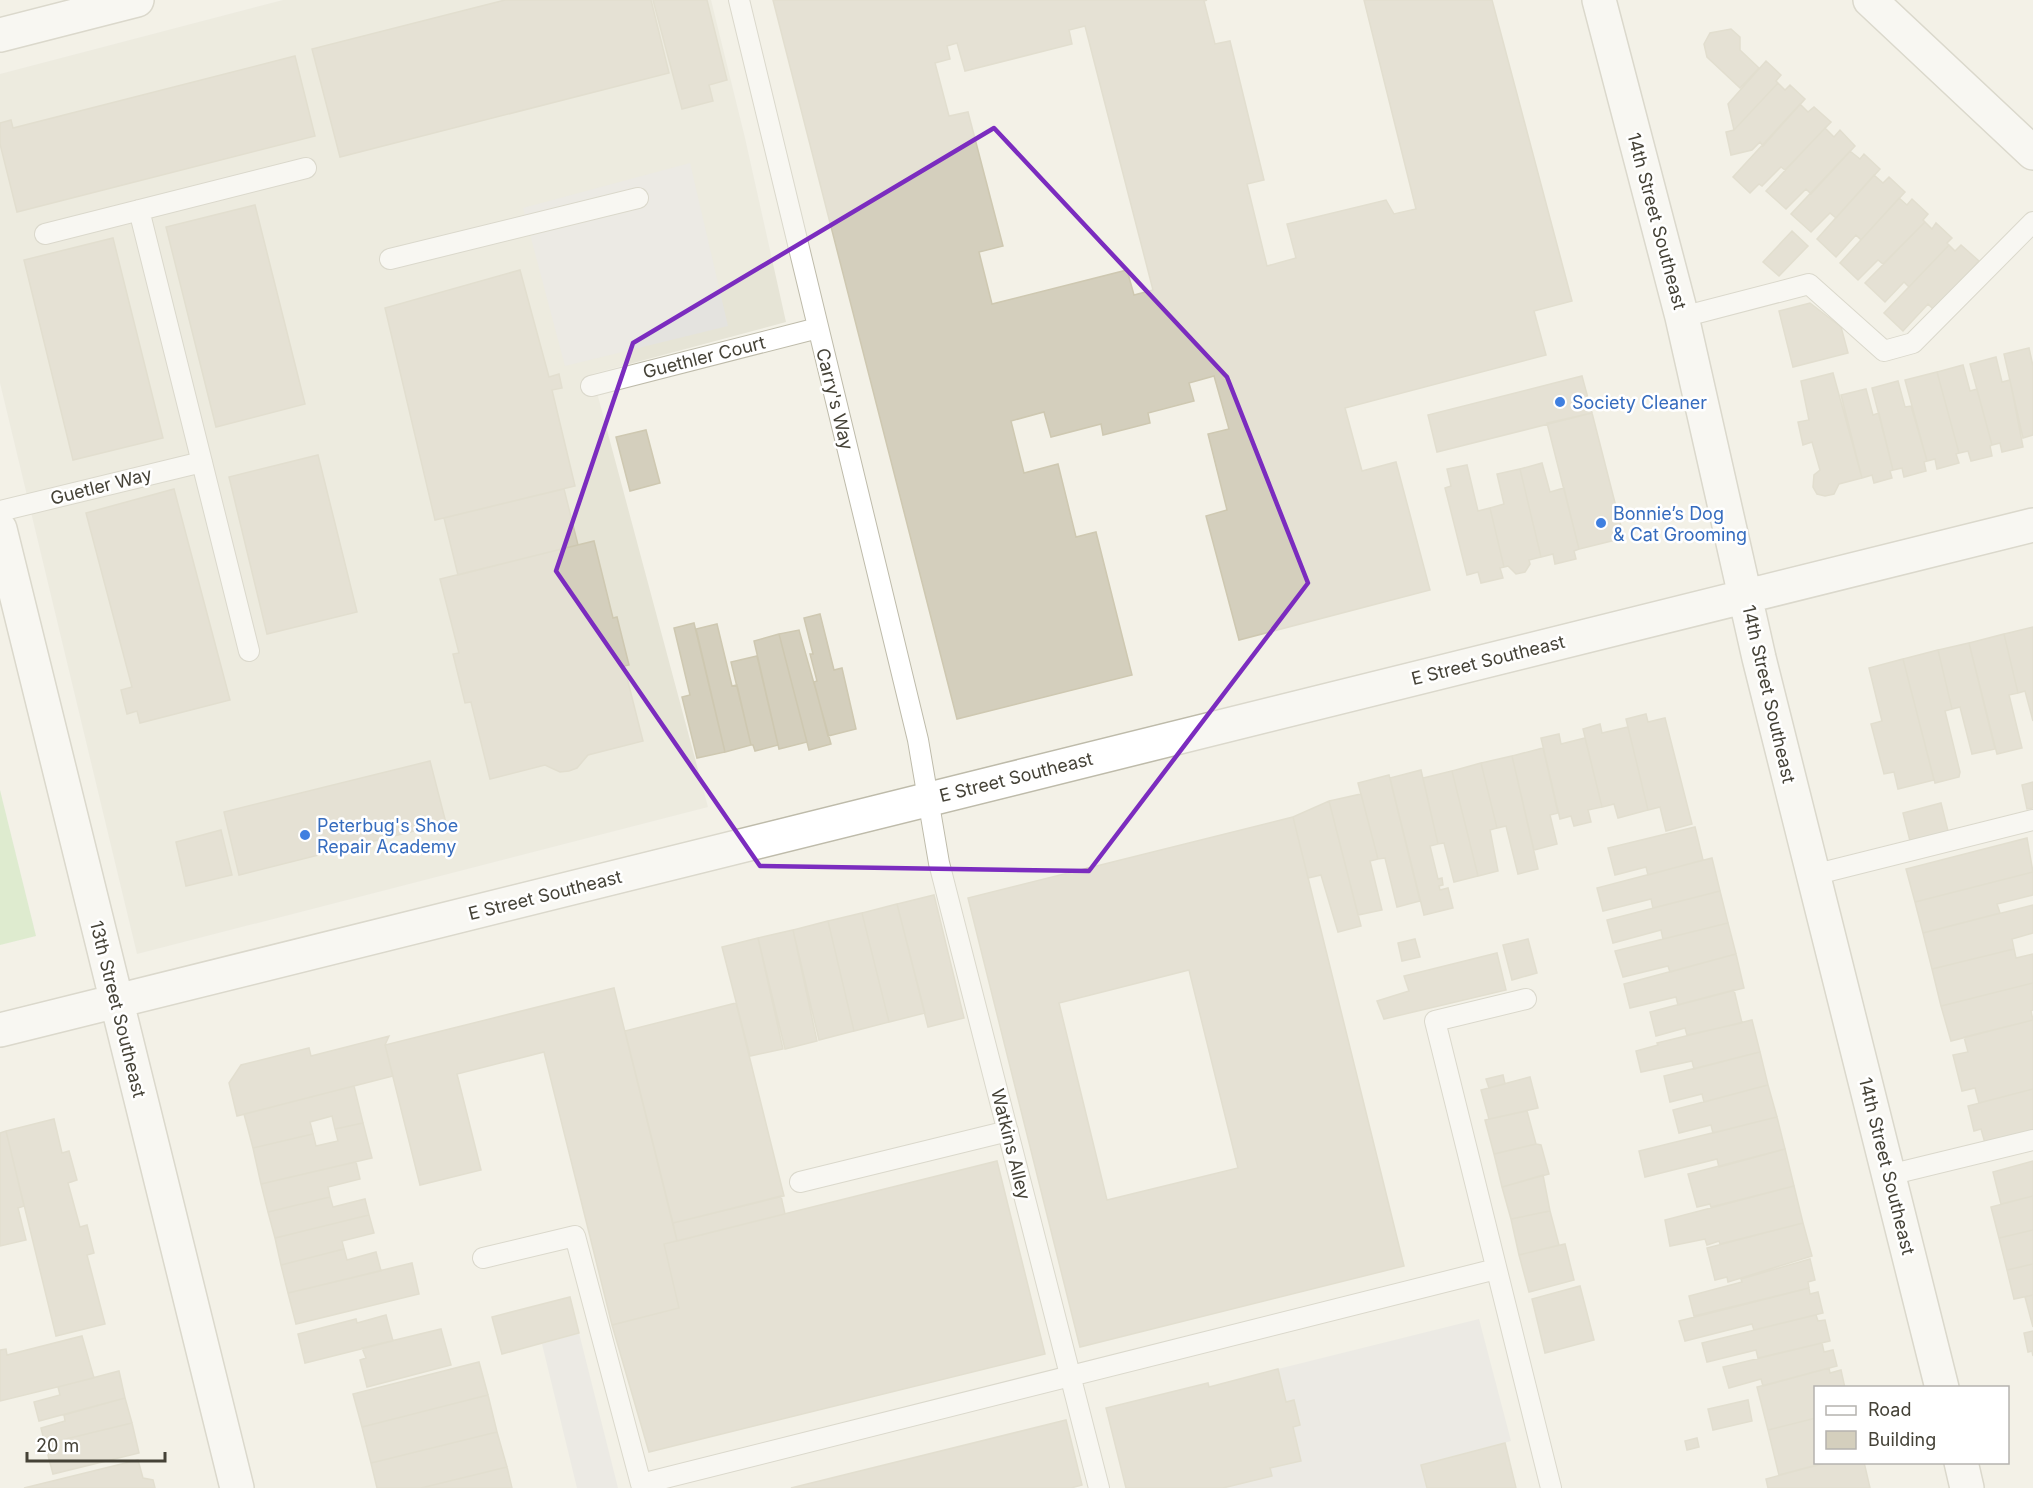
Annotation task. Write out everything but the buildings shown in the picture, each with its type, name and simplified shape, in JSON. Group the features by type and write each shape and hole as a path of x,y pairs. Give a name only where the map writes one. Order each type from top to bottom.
{"street":[{"path":"0,35 137,0"},
{"name":"14th Street Southeast","path":"1599,0 1682,317 1747,596 1759,658 1942,1386"},
{"path":"1870,0 2033,153"},
{"name":"E Street Southeast","path":"0,1030 2033,525"},
{"name":"13th Street Southeast","path":"0,529 237,1488"},
{"path":"1961,1464 1967,1488"}],"lane":[{"name":"Carry's Way","path":"739,0 918,740 927,799"},
{"path":"45,234 306,168"},
{"path":"390,259 638,198"},
{"path":"139,210 249,651"},
{"path":"1682,317 1809,284 1884,351 1913,343 2033,222"},
{"name":"Guethler Court","path":"591,386 818,328"},
{"name":"Guetler Way","path":"0,511 202,462"},
{"name":"Watkins Alley","path":"927,799 939,863 1099,1488"},
{"path":"1813,875 2033,820"},
{"path":"1526,999 1435,1022 1551,1488"},
{"path":"800,1182 1008,1131"},
{"path":"1889,1175 2033,1140"},
{"path":"483,1258 575,1236 641,1484 687,1480 1071,1376 1496,1269"}],"highlighted area":[{"path":"994,128 1227,377 1308,583 1089,871 760,866 556,571 633,343"}],"shaded area":[{"path":"283,0 711,0 745,138 786,322 592,374 708,807 137,954 0,383 0,74"},
{"path":"690,163 728,326 565,366 523,208"},
{"path":"1479,1319 1511,1441 1421,1465 1427,1488 1223,1488 1270,1468 1300,1461 1293,1427 1300,1425 1294,1400 1286,1402 1278,1369"},
{"path":"579,1333 618,1488 577,1488 542,1344"}],"green space":[{"path":"0,790 36,936 0,945"}],"place":[{"name":"Society Cleaner","path":"1560,402"},
{"name":"Bonnie’s Dog & Cat Grooming","path":"1601,523"},
{"name":"Peterbug's Shoe Repair Academy","path":"305,835"}]}
